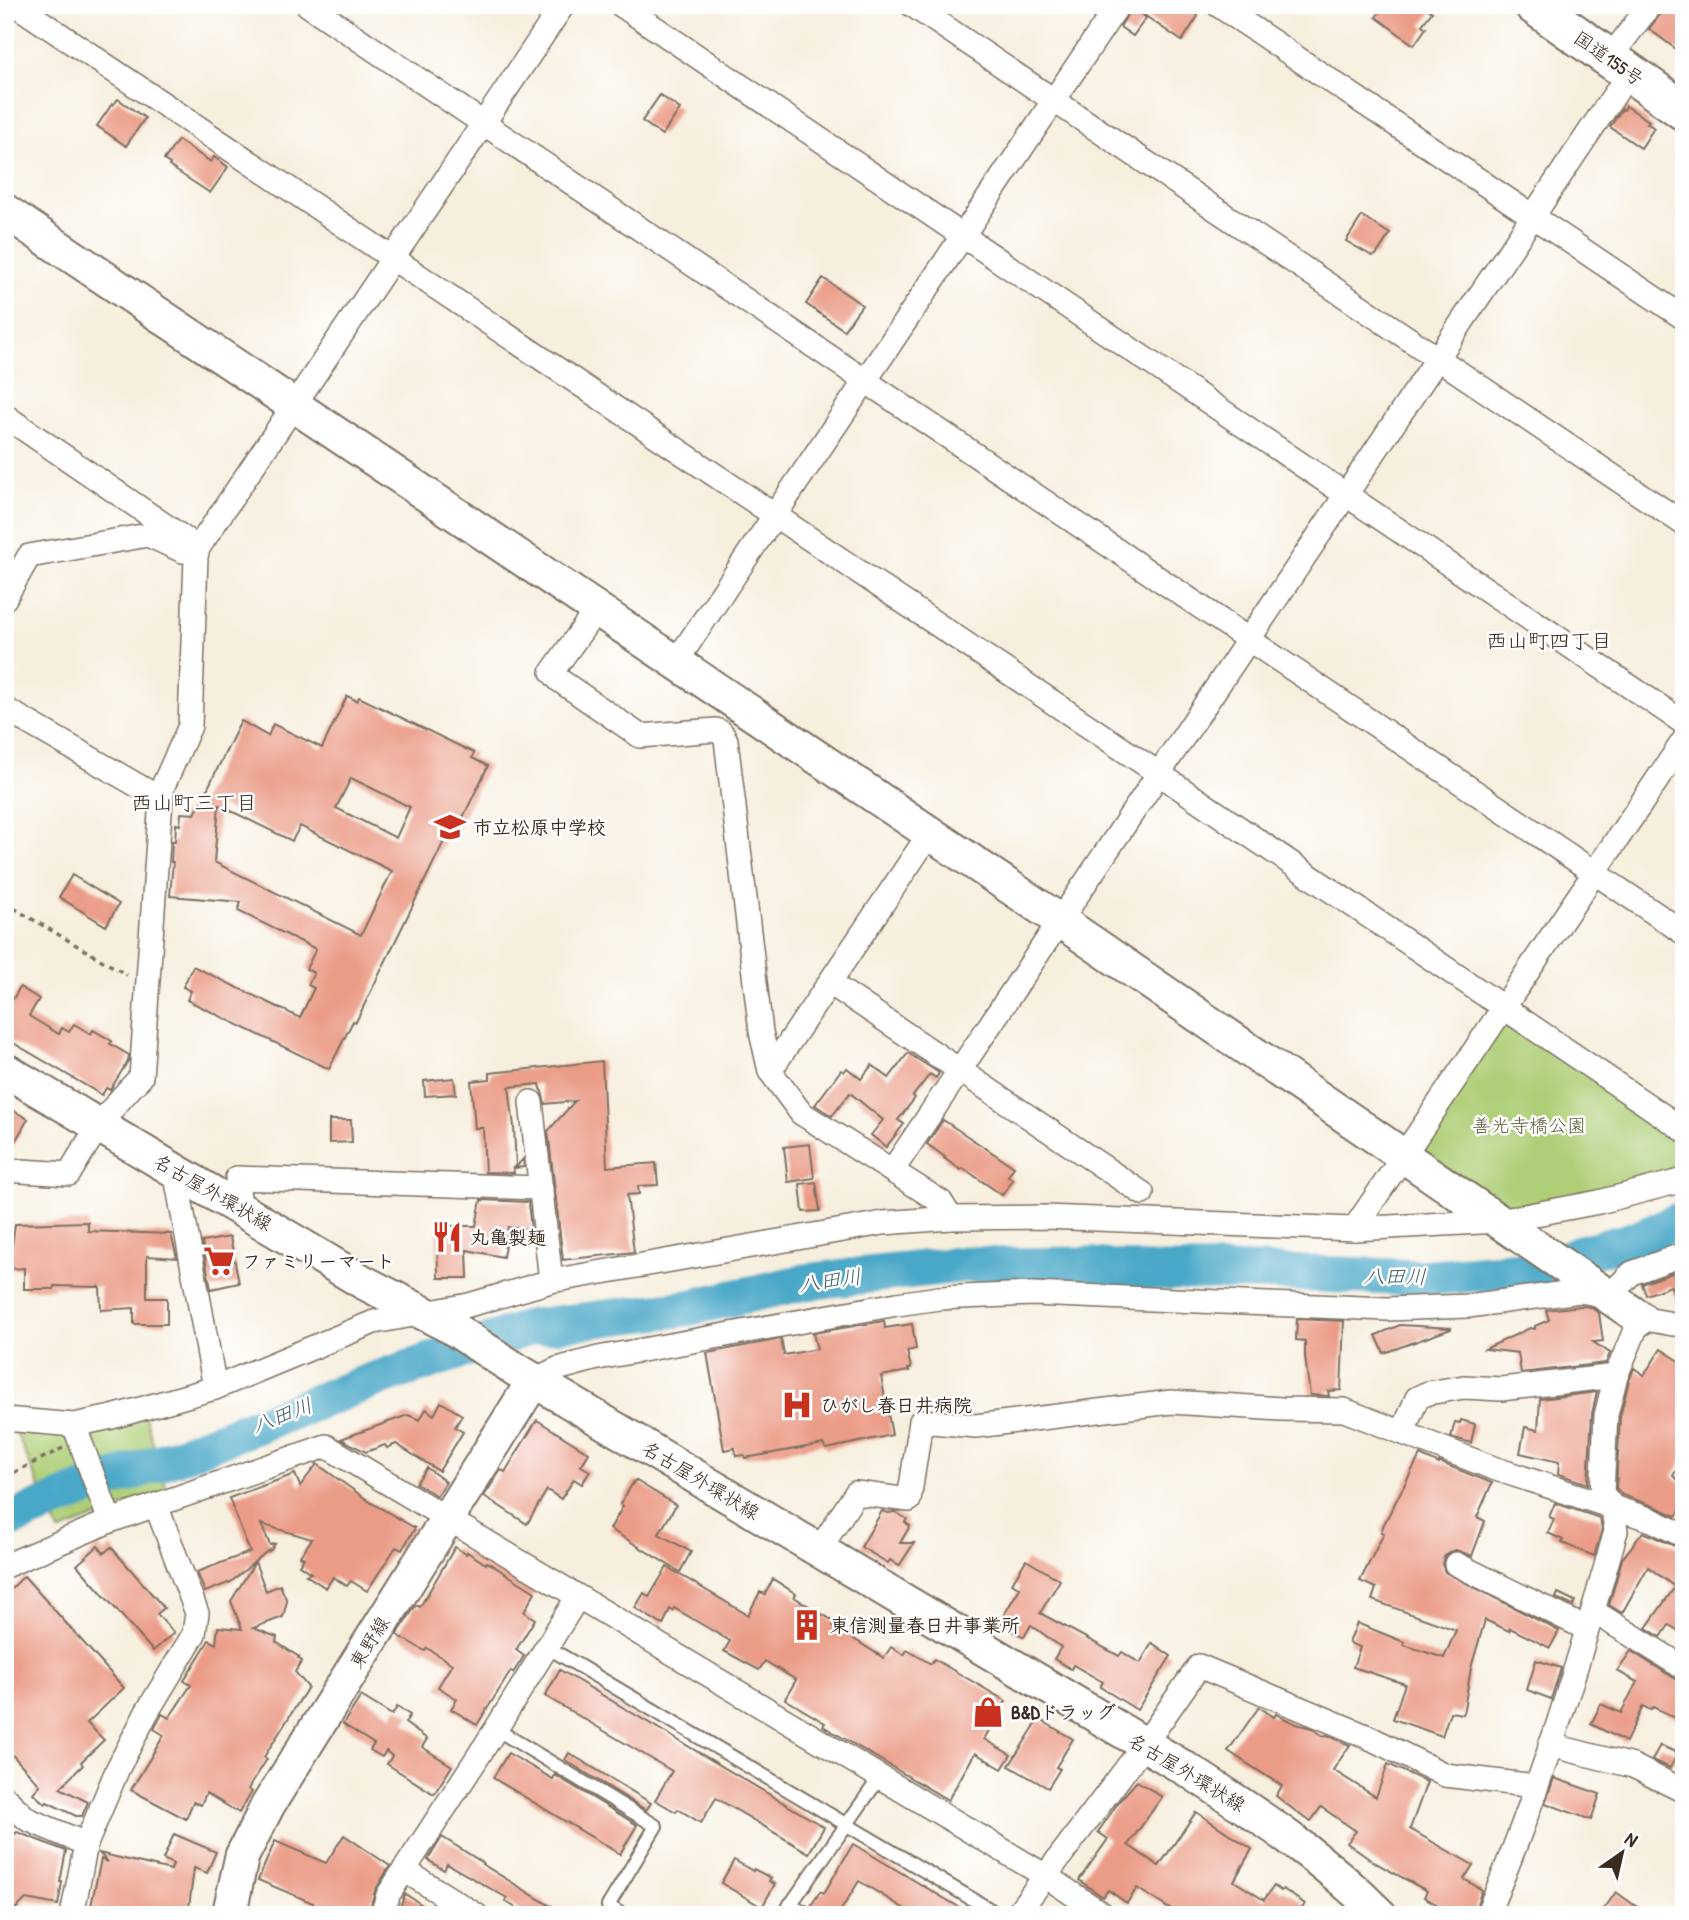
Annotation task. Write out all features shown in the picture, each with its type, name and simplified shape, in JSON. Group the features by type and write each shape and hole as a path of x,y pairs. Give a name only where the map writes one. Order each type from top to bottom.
{"highway":[{"name":"国道155号","path":"1534,5 1684,111"}],"street":[{"path":"16,5 1684,1130"},
{"path":"308,5 1684,933"},
{"path":"5,1170 69,1174 98,1125 113,1105 141,1077 161,799 163,786 190,726 197,552 563,5"},
{"path":"621,5 1684,723"},
{"path":"912,5 1684,524"},
{"path":"676,662 1118,5"},
{"path":"1218,5 1684,318"},
{"path":"892,1171 1533,216 1619,66 1650,5"},
{"path":"5,211 1059,920 1640,1318 1684,1324"},
{"path":"5,416 197,552"},
{"path":"5,598 29,556 148,535 197,552"},
{"path":"597,609 552,672 559,680 640,736 716,730 721,732 726,740 761,1032 770,1071 801,1113 941,1202 951,1218"},
{"path":"5,709 161,799"},
{"path":"1354,1229 1684,740"},
{"path":"770,1071 930,833"},
{"path":"830,983 1143,1193"},
{"name":"名古屋外環状線","path":"5,1070 363,1282 437,1320 1144,1745 1267,1821 1309,1852 1380,1915"},
{"path":"531,1102 551,1282"},
{"path":"175,1171 215,1388"},
{"path":"240,1208 237,1178 541,1188"},
{"path":"5,1419 74,1425 112,1418 215,1388 374,1322 437,1320 469,1305 551,1282 883,1223 951,1218 1045,1217 1354,1229 1499,1221 1599,1202 1684,1180"},
{"path":"1608,1296 1632,1273 1684,1254"},
{"path":"525,1374 598,1358 939,1298 1033,1294 1387,1309 1468,1306 1580,1291 1608,1296"},
{"path":"1486,1915 1513,1853 1550,1745 1616,1531 1613,1507 1602,1493 1606,1415 1616,1376 1640,1318"},
{"name":"東野線","path":"229,1915 242,1856 268,1805 446,1518 525,1374"},
{"path":"1403,1432 1417,1398 1429,1393 1464,1387 1501,1389 1616,1376"},
{"path":"819,1550 856,1493 909,1500 921,1421 976,1426 1171,1402 1344,1410 1493,1468 1652,1520 1684,1536"},
{"path":"74,1425 108,1517"},
{"path":"5,1566 108,1517 156,1505 326,1446 1044,1875 1104,1915"},
{"path":"72,1915 86,1844 118,1768 147,1712 194,1634 197,1614 156,1505"},
{"path":"1456,1564 1590,1620 1684,1668"},
{"path":"382,1915 388,1895 578,1598"},
{"path":"1016,1915 1144,1745 1199,1666 1366,1736 1445,1775 1535,1786"},
{"path":"1550,1745 1633,1766 1684,1791"},
{"path":"5,1798 27,1819 86,1844"},
{"path":"404,1870 475,1915"}],"lane":[{"path":"547,1647 999,1915"},
{"path":"496,1729 656,1826 608,1906 623,1915"},
{"path":"809,1915 787,1909 880,1777"}],"path":[{"path":"5,903 147,987"},
{"path":"5,1477 64,1448 74,1425"}],"green space":[{"name":"善光寺橋公園","path":"1508,1016 1684,1134 1684,1174 1582,1197 1503,1208 1424,1153 1422,1143"},
{"path":"145,1416 167,1490 59,1532 15,1430"}],"building":[{"path":"1150,5 1182,5 1198,16 1182,41 1144,15"},
{"path":"1385,5 1424,5 1432,12 1422,25 1426,28 1414,45 1376,17"},
{"path":"1667,5 1684,5 1684,55 1649,29"},
{"path":"1131,8 1146,18 1133,36 1120,27"},
{"path":"660,95 680,109 662,135 642,121"},
{"path":"118,99 145,118 126,146 97,126"},
{"path":"1626,106 1649,121 1647,123 1654,128 1641,148 1610,127"},
{"path":"178,140 211,162 214,157 228,167 210,193 164,160"},
{"path":"1362,216 1390,234 1376,255 1372,256 1346,241"},
{"path":"823,278 862,305 844,330 806,304"},
{"path":"347,696 357,701 359,697 474,753 472,758 488,766 454,836 448,833 356,1022 353,1021 329,1069 187,1000 191,991 183,987 193,966 300,1018 314,988 308,985 314,973 306,969 316,949 238,911 241,902 170,896 172,841 175,841 176,824 180,825 181,813 195,814 241,721 268,736 273,724 322,748","holes":["351,778 410,807 396,838 336,808","219,805 292,841 300,826 392,871 361,935 214,862"]},
{"path":"72,875 119,904 106,926 59,897"},
{"path":"20,987 39,999 29,1016 59,1034 62,1028 69,1032 74,1024 91,1034 93,1030 129,1055 110,1090 106,1088 102,1095 5,1038 5,1001 10,1004"},
{"path":"908,1053 939,1073 936,1078 930,1074 913,1096 915,1098 898,1120 904,1124 886,1147 871,1135 883,1120 850,1093 832,1116 815,1105 841,1070 844,1072 847,1068 861,1079 872,1065 889,1078"},
{"path":"602,1061 607,1167 656,1163 658,1185 638,1186 639,1194 627,1195 634,1252 563,1260 548,1131 575,1101 545,1104 540,1084 509,1087 516,1167 523,1159 524,1167 513,1168 514,1173 485,1172 483,1128 475,1128 471,1081 490,1079 490,1073"},
{"path":"454,1078 456,1094 425,1096 424,1081"},
{"path":"5,1106 28,1119 7,1156 5,1156"},
{"path":"329,1120 351,1120 352,1142 329,1143"},
{"path":"943,1120 1014,1167 1008,1176 1013,1180 1002,1195 963,1168 961,1170 927,1144"},
{"path":"810,1144 814,1178 788,1182 784,1147"},
{"path":"816,1182 820,1211 803,1212 800,1184"},
{"path":"481,1200 528,1202 531,1230 508,1227 503,1257 467,1250 468,1278 438,1278 437,1226 476,1226"},
{"path":"88,1222 88,1231 171,1234 177,1258 147,1256 147,1298 167,1298 167,1324 134,1324 134,1308 101,1310 100,1287 54,1286 54,1289 24,1289 24,1268 12,1269 11,1252 15,1224"},
{"path":"230,1237 239,1283 211,1289 202,1242"},
{"path":"1681,1270 1684,1275 1684,1310 1681,1310 1671,1286 1646,1295 1642,1284"},
{"path":"1590,1307 1599,1313 1603,1341 1593,1342 1610,1353 1606,1363 1521,1373 1518,1353 1485,1349 1530,1328 1535,1329 1535,1326 1549,1320 1546,1310"},
{"path":"1297,1319 1344,1321 1341,1390 1328,1391 1329,1396 1310,1395 1305,1341 1296,1340"},
{"path":"884,1321 885,1328 912,1324 916,1349 907,1351 911,1368 909,1371 881,1376 892,1435 826,1449 823,1444 745,1458 744,1455 736,1456 735,1448 724,1450 707,1353 781,1339 784,1355 817,1349 813,1333"},
{"path":"1400,1325 1451,1329 1384,1353 1376,1335"},
{"path":"1661,1349 1684,1364 1684,1457 1673,1476 1684,1484 1684,1505 1676,1516 1622,1495 1616,1488 1620,1417 1629,1380 1634,1368 1644,1375"},
{"path":"1597,1392 1592,1414 1588,1484 1558,1474 1559,1462 1520,1453 1525,1427 1538,1430 1540,1399"},
{"path":"441,1402 462,1415 455,1427 463,1432 439,1471 396,1444 366,1452 341,1439 408,1415 420,1420 426,1409 434,1415"},
{"path":"537,1420 589,1453 581,1466 590,1471 582,1484 574,1479 561,1499 547,1490 527,1524 484,1496 501,1470 505,1472"},
{"path":"1461,1420 1475,1424 1471,1443 1451,1437 1455,1422 1460,1423"},
{"path":"1420,1455 1492,1483 1477,1517 1485,1521 1472,1556 1456,1550 1449,1552 1442,1564 1445,1572 1559,1631 1550,1648 1510,1628 1509,1631 1485,1620 1471,1668 1463,1714 1450,1712 1442,1736 1393,1719 1405,1684 1353,1667 1360,1647 1349,1643 1357,1623 1404,1642 1404,1645 1444,1658 1456,1630 1372,1600 1376,1588 1360,1581 1384,1533 1381,1532 1384,1524"},
{"path":"317,1464 370,1502 415,1528 402,1550 396,1547 367,1591 351,1581 347,1586 333,1577 326,1588 306,1575 311,1573 299,1565 304,1558 300,1556 312,1539 261,1524 270,1545 275,1544 271,1550 231,1582 205,1592 197,1572 250,1552 229,1498 295,1474 300,1486"},
{"path":"427,1468 446,1482 437,1496 416,1483"},
{"path":"635,1480 676,1505 659,1534 691,1552 680,1572 610,1529 623,1506 620,1504"},
{"path":"1555,1503 1600,1518 1602,1530 1594,1556 1562,1543 1563,1540 1548,1533 1554,1519 1549,1517"},
{"path":"882,1511 895,1512 907,1519 905,1522 910,1526 900,1543 914,1543 899,1566 890,1560 888,1563 861,1547"},
{"path":"1643,1532 1684,1550 1684,1634 1669,1625 1661,1637 1646,1628 1675,1587 1648,1567 1622,1613 1609,1605 1622,1559"},
{"path":"98,1546 104,1553 111,1547 164,1608 157,1614 174,1633 153,1651 77,1565"},
{"path":"455,1547 486,1564 487,1562 535,1592 524,1612 535,1619 516,1650 524,1656 513,1673 511,1671 477,1725 451,1709 457,1699 438,1687 452,1664 427,1648 425,1651 397,1635 416,1605 420,1607"},
{"path":"1026,1560 1060,1580 1040,1613 1119,1656 1122,1652 1140,1663 1152,1643 1171,1656 1137,1710 1100,1687 1103,1682 1073,1665 1071,1669 1054,1659 1061,1647 1031,1625 1024,1637 999,1623 1020,1588 1012,1583"},
{"path":"255,1562 266,1591 280,1585 287,1601 283,1617 253,1628 277,1637 276,1642 299,1657 302,1661 295,1672 308,1687 264,1757 267,1759 248,1789 252,1792 239,1813 206,1793 201,1805 193,1802 186,1819 131,1790 164,1735 154,1729 162,1714 169,1718 191,1685 184,1681 209,1640 216,1644 218,1627 242,1629 231,1601"},
{"path":"667,1567 748,1615 760,1592 765,1594 773,1579 796,1594 794,1597 835,1622 833,1626 884,1658 891,1647 904,1655 907,1650 931,1664 934,1659 1006,1701 984,1739 1011,1755 1002,1769 975,1753 948,1800 823,1726 825,1723 785,1699 796,1680 765,1661 759,1670 724,1651 730,1641 674,1608 673,1611 670,1609 663,1625 635,1608 644,1593 649,1597"},
{"path":"24,1576 124,1688 87,1723 104,1740 60,1788 88,1802 82,1816 76,1816 47,1802 45,1804 33,1793 40,1785 5,1747 5,1595"},
{"path":"1558,1593 1575,1601 1573,1606 1556,1598"},
{"path":"1631,1651 1684,1682 1680,1690 1684,1692 1684,1722 1653,1707 1650,1710 1643,1706 1626,1742 1591,1724 1601,1704 1621,1713 1637,1682 1617,1671"},
{"path":"1536,1660 1561,1668 1551,1699 1527,1690"},
{"path":"560,1670 824,1827 809,1853 716,1798 701,1823 678,1809 676,1812 655,1800 672,1771 545,1696"},
{"path":"361,1696 392,1715 397,1707 410,1715 405,1723 427,1739 422,1747 452,1766 434,1794 387,1764 392,1756 386,1751 382,1757 370,1750 374,1744 343,1724"},
{"path":"1259,1707 1274,1717 1276,1714 1312,1728 1323,1736 1327,1735 1350,1745 1333,1770 1376,1797 1388,1764 1427,1782 1410,1829 1473,1865 1464,1879 1482,1890 1473,1915 1432,1915 1438,1905 1424,1897 1427,1891 1372,1861 1347,1843 1356,1831 1321,1807 1311,1821 1303,1817 1276,1796 1282,1786 1228,1751"},
{"path":"1039,1719 1073,1739 1056,1767 1060,1769 1048,1788 1009,1766"},
{"path":"1660,1745 1675,1752 1670,1768 1652,1760"},
{"path":"508,1753 553,1779 555,1775 637,1825 620,1854 493,1778"},
{"path":"569,1753 651,1803 646,1810 565,1760"},
{"path":"1554,1778 1600,1794 1591,1820 1545,1803"},
{"path":"1137,1781 1162,1797 1128,1845 1159,1866 1196,1812 1252,1849 1234,1881 1264,1900 1274,1886 1281,1891 1283,1889 1305,1904 1297,1915 1179,1915 1137,1888 1127,1903 1108,1890 1103,1897 1079,1880 1108,1839 1098,1832"},
{"path":"17,1832 66,1851 62,1882 58,1905 26,1899 9,1915 5,1915 5,1844"},
{"path":"174,1834 216,1852 207,1873 194,1868 188,1915 89,1915 101,1859 108,1862 99,1853 171,1870 173,1864 163,1859"},
{"path":"344,1835 390,1866 375,1891 368,1915 310,1915 313,1903 258,1880 275,1841 326,1863"},
{"path":"442,1837 565,1915 527,1915 505,1901 507,1898 447,1864 444,1870 428,1860"},
{"path":"853,1844 972,1915 915,1915 859,1881 838,1915 824,1915 811,1906 820,1891 824,1893"},
{"path":"734,1860 771,1878 769,1881 775,1884 762,1907 721,1883"},
{"path":"1616,1892 1648,1915 1600,1915"},
{"path":"405,1894 438,1915 397,1915"}],"waterway":[{"name":"八田川","path":"5,1522 371,1381 531,1327 688,1308 805,1282 967,1264 1084,1265 1149,1272 1256,1272 1422,1278 1546,1267 1577,1254 1630,1241 1684,1219"}],"place":[{"name":"市立松原中学校","path":"450,827"},
{"name":"丸亀製麺","path":"447,1237"},
{"name":"ファミリーマート","path":"219,1261"},
{"name":"ひがし春日井病院","path":"797,1405"},
{"name":"東信測量春日井事業所","path":"807,1625"},
{"name":"B&Dドラッグ","path":"988,1712"}],"district":[{"name":"西山町四丁目","path":"1549,640"},
{"name":"西山町三丁目","path":"194,802"}]}
